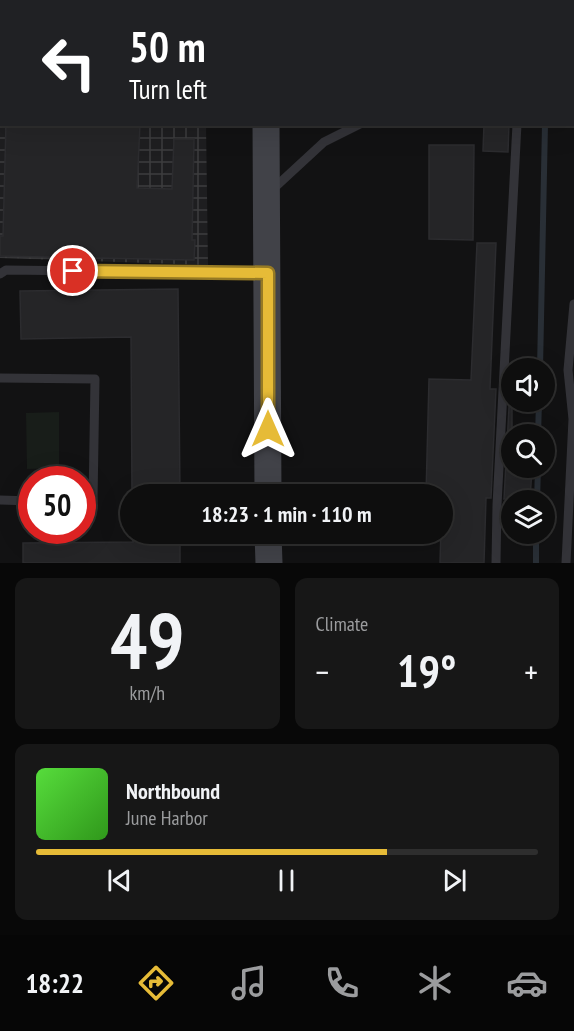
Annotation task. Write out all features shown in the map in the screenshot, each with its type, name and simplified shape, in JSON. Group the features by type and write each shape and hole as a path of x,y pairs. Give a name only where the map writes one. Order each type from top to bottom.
{"main road":[{"path":"266,126 268,484"},
{"path":"268,544 268,563"}],"lane":[{"path":"268,193 324,142 356,126"},
{"path":"496,563 517,126"},
{"path":"0,274 6,270 268,273"},
{"path":"566,563 573,419 568,370 574,304"},
{"path":"0,378 95,379 94,466"},
{"path":"0,500 18,501"}],"shaded area":[{"path":"0,126 206,126 208,265 0,258"},
{"path":"59,412 59,466 27,466 26,413"}],"building":[{"path":"6,126 140,126 137,188 172,189 174,139 194,139 192,240 195,240 194,260 0,256 0,236 3,236"},
{"path":"484,126 509,126 508,152 483,151"},
{"path":"429,145 474,145 473,240 429,239"},
{"path":"477,243 496,243 490,389 496,389 491,498 486,498 484,563 440,563 441,544 453,544 453,484 426,484 429,379 471,380"},
{"path":"178,289 180,484 132,484 131,337 21,339 20,291"},
{"path":"509,412 512,412 512,424 508,424"},
{"path":"505,478 531,478 531,490 504,490"},
{"path":"23,544 180,544 180,563 23,563"}],"waterway":[{"path":"540,358 545,126"},
{"path":"538,424 539,412"},
{"path":"537,490 538,478"},
{"path":"536,544 536,563"}],"route":[{"path":"73,271 268,273 268,429"}]}
